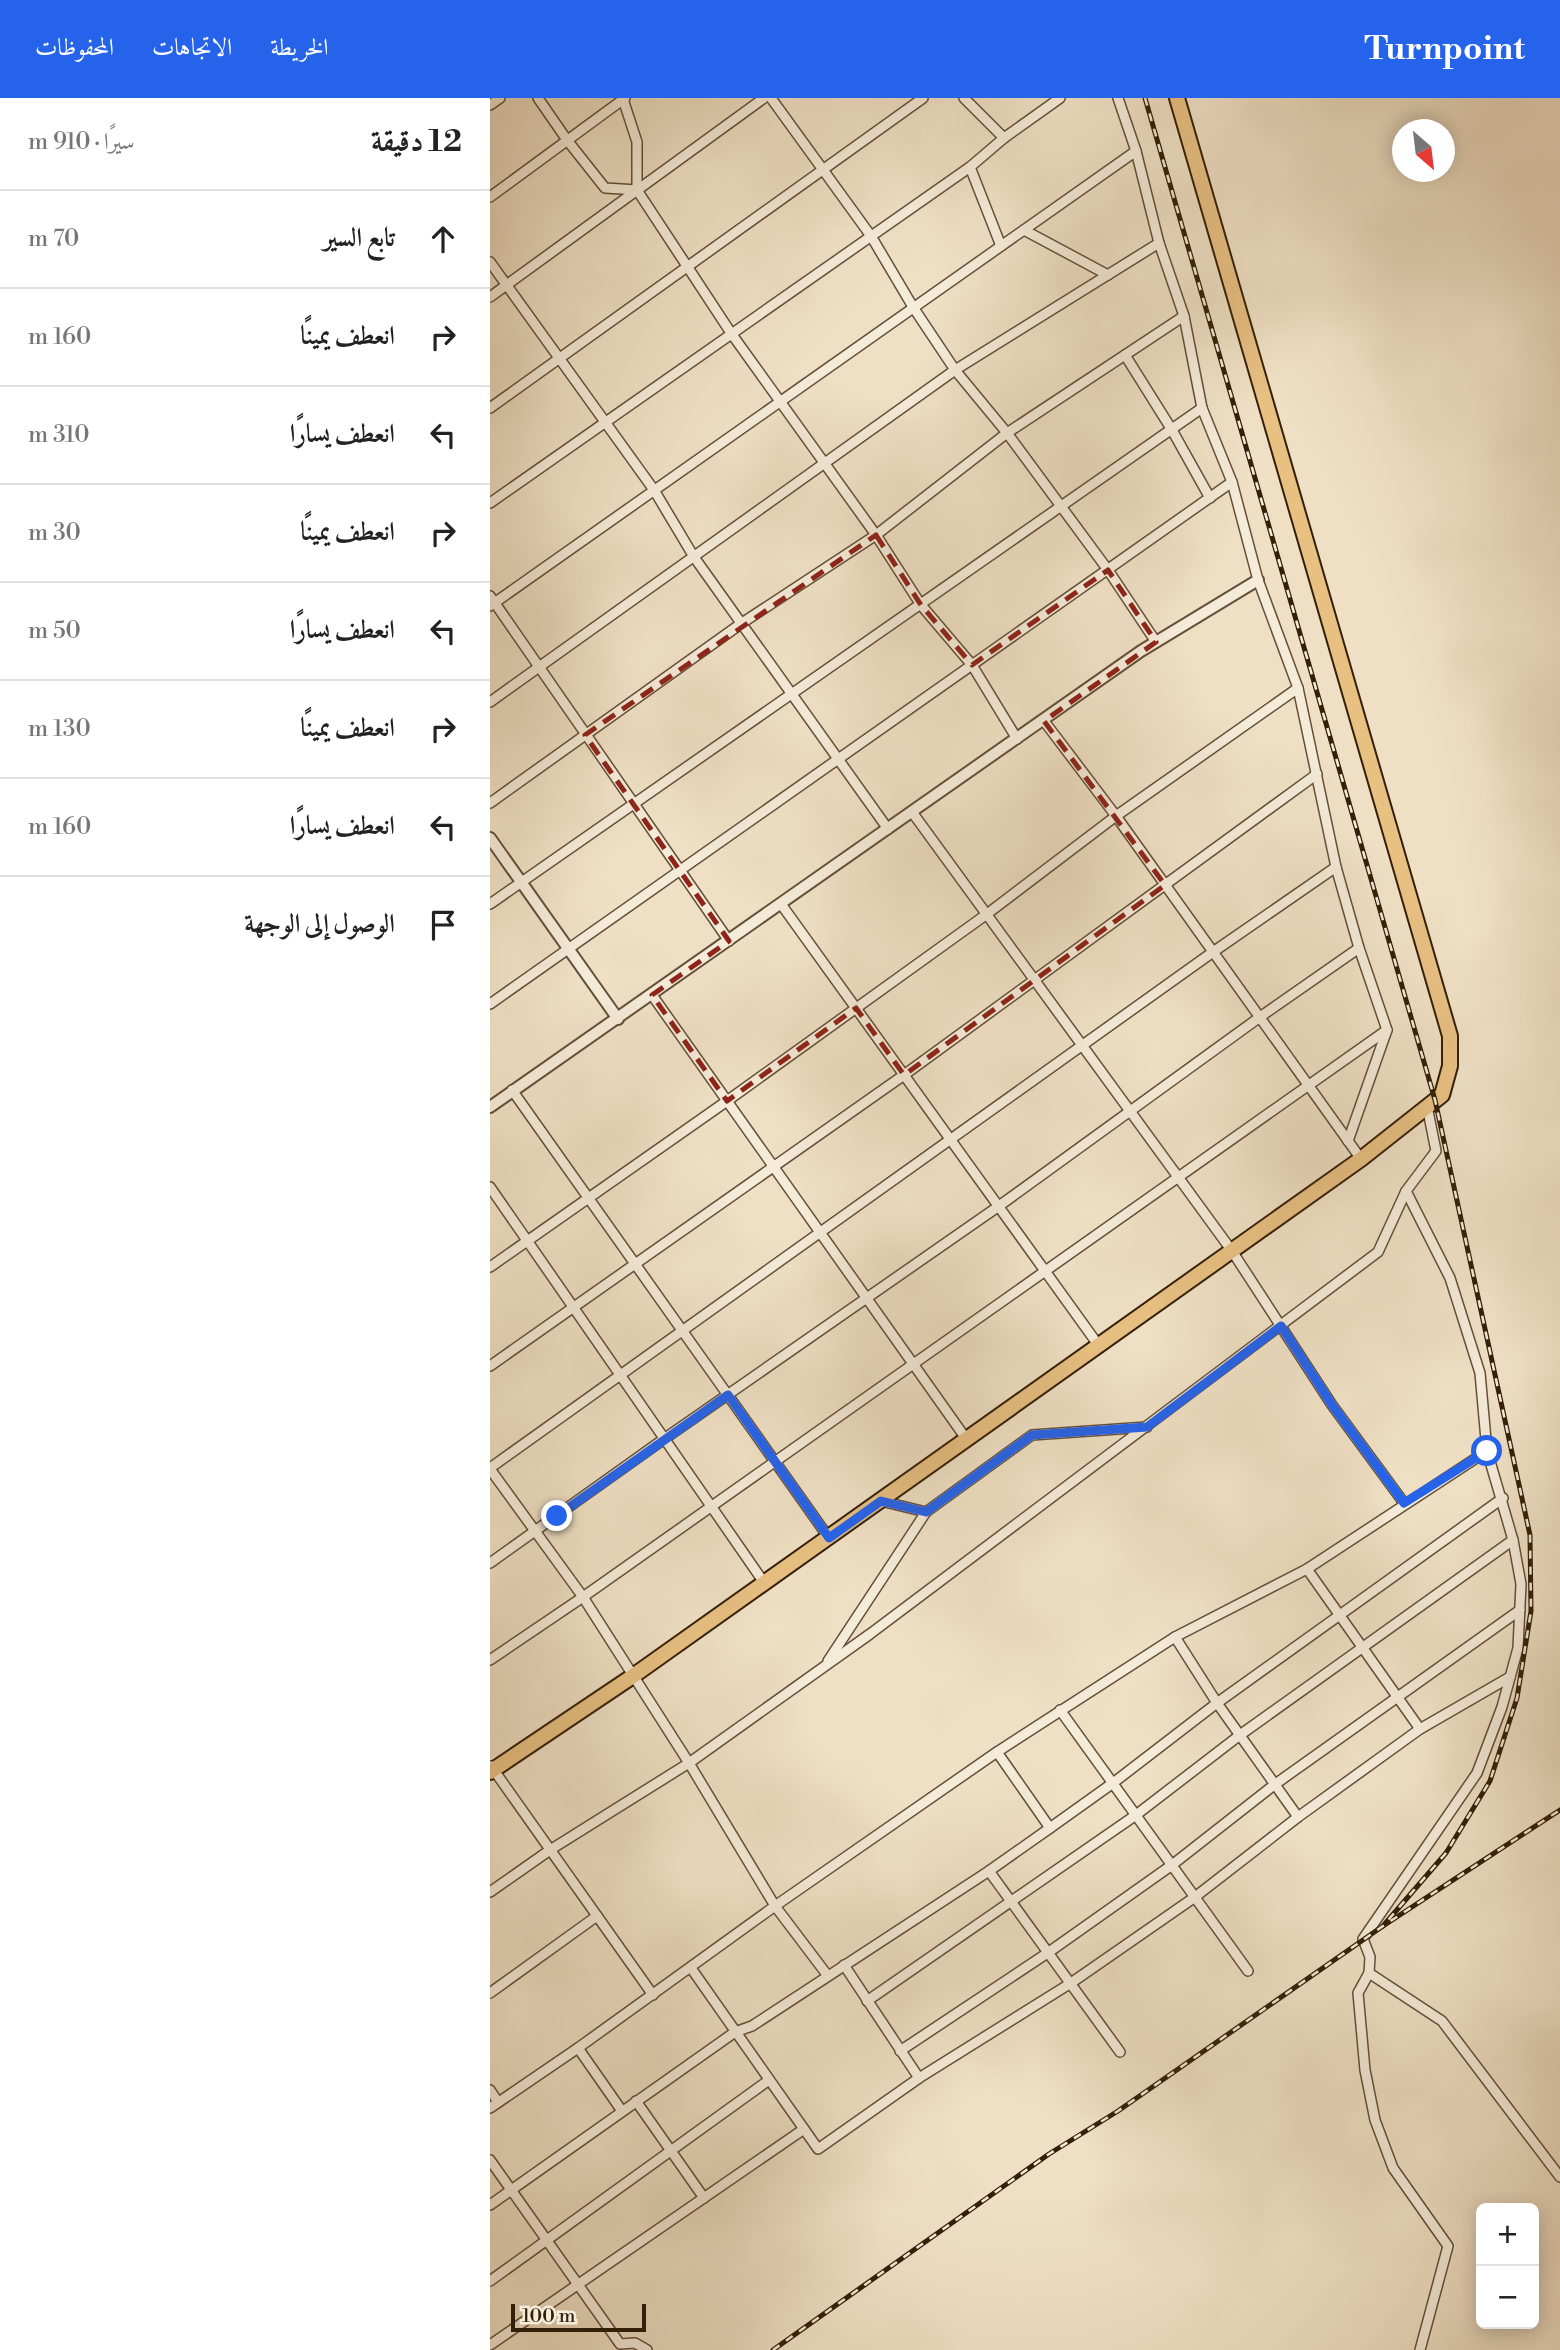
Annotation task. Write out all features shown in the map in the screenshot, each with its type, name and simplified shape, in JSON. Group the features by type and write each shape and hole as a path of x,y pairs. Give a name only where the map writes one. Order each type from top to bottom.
{"main road":[{"path":"491,1769 633,1676 765,1584 1361,1159 1442,1095 1450,1066 1450,1036 1177,98"}],"street":[{"path":"490,105 500,98"},
{"path":"538,98 605,188 637,190"},
{"path":"490,197 624,98 637,142 637,190 731,333 876,535 921,605 972,665 1017,739"},
{"path":"490,297 764,98"},
{"path":"771,98 871,236 913,307 956,370 1007,433 1108,570 1156,642"},
{"path":"490,408 923,98"},
{"path":"964,98 1004,138"},
{"path":"490,503 970,167 1004,138 1060,98"},
{"path":"1118,98 1136,151 1159,243 1184,316 1202,408 1233,482 1258,580 1298,688 1336,867 1359,948 1387,1030 1348,1141"},
{"path":"729,941 492,601 1136,151"},
{"path":"970,167 1001,246"},
{"path":"1024,230 1108,275"},
{"path":"490,702 956,370 1159,243"},
{"path":"490,262 653,490 694,557 888,829"},
{"path":"490,803 742,623 876,535 1007,433 1184,316"},
{"path":"1125,355 1210,498"},
{"path":"490,904 1202,408"},
{"path":"490,1004 1233,482"},
{"path":"490,1107 1156,642 1258,580"},
{"path":"490,1267 727,1101 987,914 1116,816 1298,688"},
{"path":"1044,721 1116,816 1361,1159"},
{"path":"490,1366 904,1075 1317,775"},
{"path":"912,812 1232,1251 1332,1405 1404,1503"},
{"path":"490,838 618,1018"},
{"path":"828,1976 775,1906 689,1763 583,1597 490,1468 1336,867"},
{"path":"781,904 1099,1346"},
{"path":"490,1563 664,1438 999,1206 1359,948"},
{"path":"652,995 967,1440"},
{"path":"490,1660 1387,1030"},
{"path":"512,1090 829,1538"},
{"path":"490,1892 550,1850 689,1763 826,1665 1378,1252 1406,1191 1436,1151 1427,1106"},
{"path":"490,1187 765,1584"},
{"path":"1406,1191 1450,1278 1480,1373 1487,1451 1503,1498 1521,1584 1518,1648 1502,1707 1477,1773 1363,1939 1370,1957 1369,1973 1358,1993 1365,2070 1375,2120 1393,2168 1448,2246 1420,2350"},
{"path":"826,1665 926,1512 1032,1435 1147,1427"},
{"path":"490,2091 494,2105 653,1995 775,1906 1060,1710 1175,1637 1307,1569 1487,1451"},
{"path":"490,2205 735,2032 752,2026 989,1871 1503,1498"},
{"path":"881,1501 926,1512"},
{"path":"867,2001 1136,1815 1240,1735 1513,1540"},
{"path":"1307,1569 1420,1729"},
{"path":"900,2051 1172,1865 1275,1786 1520,1610"},
{"path":"1175,1637 1217,1703 1298,1817"},
{"path":"691,1968 818,2149 919,2078 1071,1983 1195,1897 1298,1817 1420,1729 1510,1677"},
{"path":"1060,1710 1248,1970"},
{"path":"997,1752 1050,1828"},
{"path":"491,1769 653,1995"},
{"path":"989,1871 1121,2052"},
{"path":"490,1993 597,1916"},
{"path":"844,1965 919,2078"},
{"path":"1369,1973 1443,2021 1560,2177"},
{"path":"578,2048 622,2111"},
{"path":"490,2281 769,2080"},
{"path":"636,2101 704,2198"},
{"path":"490,2345 804,2129"},
{"path":"490,2160 578,2285 616,2347 635,2343 647,2350"}],"highlighted area":[{"path":"876,535 921,605 972,665 1108,570 1156,642 1044,721 1165,885 904,1075 856,1008 727,1101 652,995 729,941 585,735"}],"railway":[{"path":"1145,98 1435,1100 1530,1535 1531,1611 1517,1698 1490,1781 1446,1853 1383,1926"},
{"path":"773,2350 1049,2154 1118,2111 1383,1926 1560,1810"}],"route":[{"path":"557,1516 728,1395 829,1538 881,1501 926,1512 1032,1435 1147,1427 1281,1326 1332,1405 1404,1503 1487,1451"}]}
